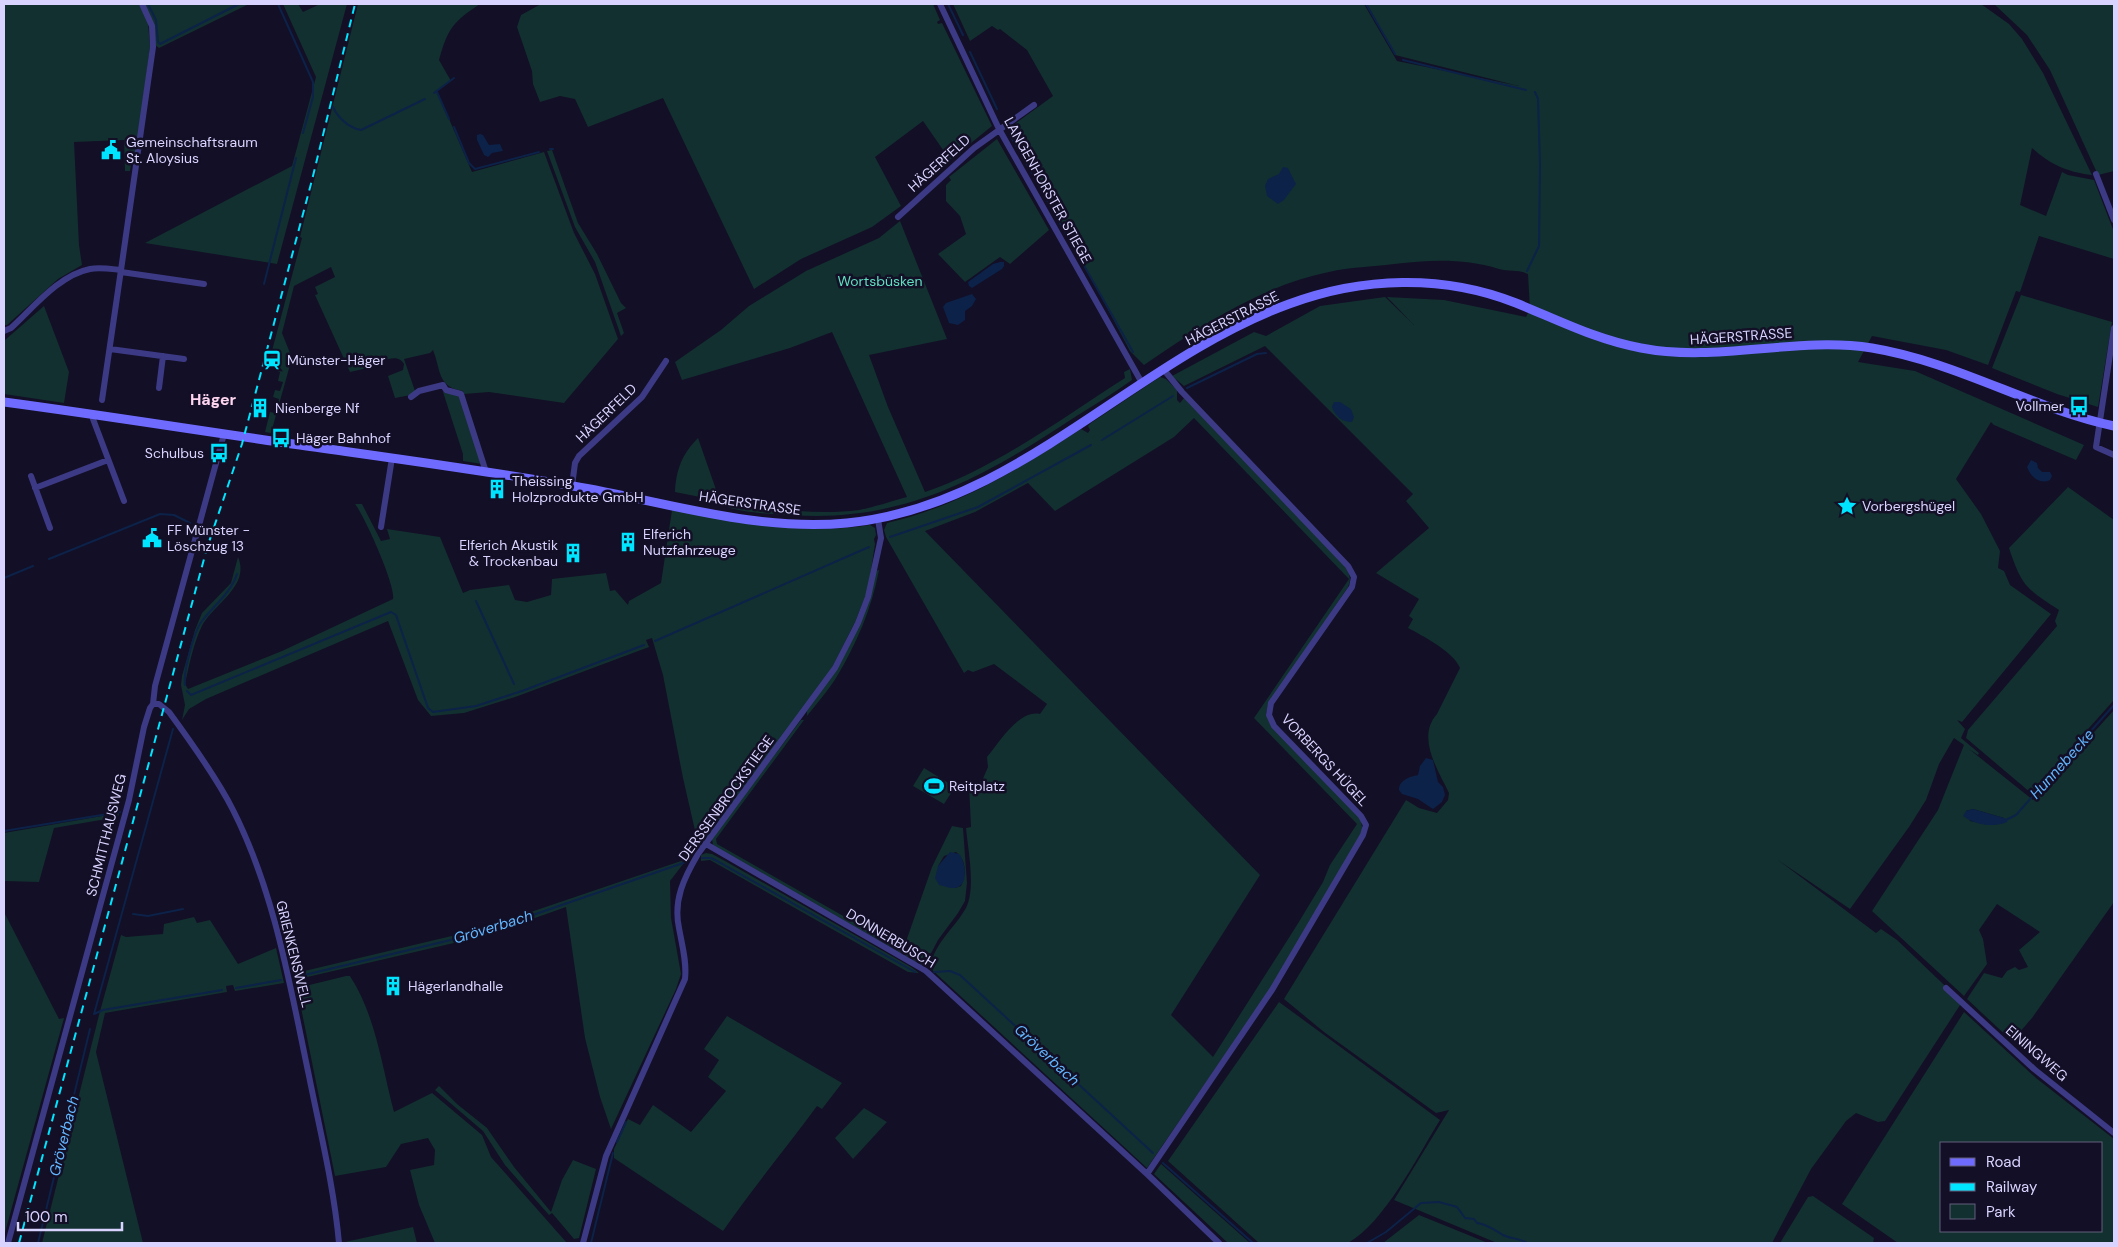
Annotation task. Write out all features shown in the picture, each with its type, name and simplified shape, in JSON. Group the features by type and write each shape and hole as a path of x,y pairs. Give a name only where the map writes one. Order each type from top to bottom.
{"main road":[{"name":"HÄGERSTRASSE","path":"4,402 486,472 572,486 739,518 822,525 878,518 934,504 986,481 1034,454 1142,383 1240,325 1304,298 1361,285 1396,282 1427,283 1488,293 1517,303 1597,338 1648,350 1695,354 1788,346 1829,345 1865,347 1894,352 1946,367 2056,410 2114,426"}],"street":[{"path":"102,400 153,46 152,26 142,4"},
{"name":"LANGENHORSTER STIEGE","path":"940,4 999,129 1142,383"},
{"name":"HÄGERFELD","path":"898,217 956,163 999,129 1034,105"},
{"path":"2096,174 2114,220"},
{"path":"4,331 11,328 53,290 73,276 96,268 204,284"},
{"path":"2114,328 2096,447 2114,455"},
{"path":"110,349 184,359"},
{"path":"159,388 163,356"},
{"name":"HÄGERFELD","path":"572,486 575,464 579,456 642,397 666,361"},
{"name":"VORBERGS HÜGEL","path":"1147,1174 1272,990 1366,825 1362,816 1274,726 1269,715 1272,703 1352,587 1353,574 1348,566 1182,392 1164,370"},
{"path":"411,396 419,391 443,386 446,390 461,394 486,472"},
{"path":"94,414 93,419 124,501"},
{"name":"SCHMITTHAUSWEG","path":"8,1243 129,800 144,727 149,710 153,704 155,686 224,434"},
{"path":"381,527 392,458"},
{"path":"35,488 108,460"},
{"path":"31,476 50,528"},
{"name":"DERSSENBROCKSTIEGE","path":"583,1243 606,1156 685,982 686,964 677,920 677,902 688,872 706,844 835,668 858,623 868,597 881,538 878,518"},
{"name":"GRIENKENSWELL","path":"153,704 160,704 170,712 223,792 240,823 260,871 290,986 332,1194 339,1243"},
{"name":"DONNERBUSCH","path":"706,844 926,971 1147,1174 1219,1243"},
{"name":"EININGWEG","path":"1946,988 2034,1069 2114,1133"}],"green space":[{"path":"4,4 139,4 148,22 150,47 136,153 132,159 130,171 125,171 124,140 74,142 79,245 82,265 58,279 7,325 4,325"},
{"path":"144,4 249,4 159,48 155,45"},
{"path":"283,4 298,4 303,12 320,4 347,4 277,264 145,243 292,166 316,77"},
{"path":"358,4 480,4 458,21 445,40 439,60 451,81 437,91 472,172 544,152 574,233 595,274 618,339 564,403 489,392 464,394 463,391 448,386 444,382 433,350 430,353 404,359 415,391 411,395 395,398 388,376 403,370 404,364 401,360 393,358 371,365 372,367 350,372 315,295 318,294 315,287 335,277 331,267 294,286 282,333 292,358 271,433 265,432 270,412 275,413 279,399 273,397 275,390 280,391 283,382 278,381 280,372 277,371 278,365 269,362 302,238 300,237"},
{"path":"541,4 933,4 940,20 937,22 938,24 942,23 992,126 950,160 923,121 875,157 901,206 872,227 801,259 754,289 663,98 588,127 575,99 560,96 540,102 517,27 521,15"},
{"path":"953,4 1364,4 1397,61 1519,86 1395,55 1367,4 1981,4 2009,24 2022,39 2043,73 2092,175 2060,167 2032,148 2020,205 2046,216 2062,172 2094,180 2114,232 2114,259 2039,236 2020,292 2016,291 1988,365 1946,350 1872,336 1858,362 1915,371 2084,445 2076,460 1994,425 1991,422 1956,479 1981,514 2000,551 1998,568 2004,571 2010,585 2051,614 1962,722 1957,720 1965,729 1961,738 1979,753 1978,755 1969,749 2033,800 2114,710 2114,902 2032,1018 2012,1041 1967,999 1984,973 2002,978 2007,971 2015,967 2019,970 2028,967 2019,950 2040,932 1997,904 1979,930 1983,939 1987,964 1964,996 1872,911 1938,810 1964,745 1954,738 1939,764 1926,800 1850,909 1778,860 1876,933 1881,929 1897,940 1962,1002 1885,1121 1878,1122 1856,1113 1846,1121 1811,1169 1772,1243 1497,1243 1394,1200 1449,1110 1436,1113 1324,1032 1284,999 1406,800 1419,808 1437,813 1448,800 1449,793 1431,754 1428,733 1431,723 1460,668 1457,662 1445,650 1408,628 1413,619 1409,616 1419,599 1376,573 1429,528 1406,501 1413,494 1265,346 1184,386 1172,376 1254,332 1266,336 1320,306 1385,297 1414,325 1387,297 1444,300 1526,317 1530,309 1528,274 1486,265 1446,261 1353,268 1329,272 1304,278 1280,287 1232,309 1144,365 1130,351 1009,128 1053,96 1027,50 1000,29 998,30 992,26 970,41","holes":["1973,809 2004,818 2003,823 1985,824 1970,821 1966,811"]},
{"path":"1994,4 2114,4 2114,171 2098,175 2050,70 2027,35"},
{"path":"997,139 1049,230 1010,264 1000,257 965,282 938,254 966,234 960,216 946,201 946,185 951,180 949,177"},
{"path":"552,150 578,223 597,254 621,303 626,308 617,313 624,333 621,336 595,262 575,227 547,151"},
{"name":"Wortsbüsken","path":"900,221 947,339 869,355 888,407 925,492 977,470 1028,441 1125,378 1124,372 1130,369 1132,380 1008,459 941,492 907,503 870,512 832,516 766,514 727,507 725,501 808,512 842,512 865,509 907,497 832,332 790,348 682,380 675,362 721,330 749,306 806,271 879,238"},
{"path":"2021,295 2112,322 2098,407 2057,394 1992,368"},
{"path":"44,306 69,372 64,403 4,394 5,340"},
{"path":"1160,377 1166,379 1177,390 1177,400 1180,403 1184,398 1344,565 1350,578 1348,587 1268,705 1266,714 1270,723 1360,817 1363,831 1270,989 1147,1168 930,968 932,959 940,944 961,916 969,900 971,880 966,828 971,827 969,785 982,781 988,767 987,757 1010,728 1025,717 1032,714 1040,714 1047,704 994,664 973,672 968,670 964,673 886,537 884,530 887,523 940,506 989,484 1012,472 1081,429 1088,433 1090,430 1088,426","holes":["1194,418 1349,579 1254,718 1357,824 1330,865 1323,882 1297,925 1213,1057 1171,1015 1260,875 925,531 975,512 1028,483 1055,511 1174,437"]},
{"path":"443,392 460,395 482,464 463,461 463,454"},
{"path":"698,438 720,501 675,492 681,463 688,450"},
{"path":"2068,487 2114,520 2114,700 2031,793 1966,738 1968,730 2057,626 2055,621 2059,610 2039,597 2026,585 2009,548"},
{"path":"355,504 362,504 381,541 390,539 387,529 440,537 463,593 470,590 509,585 515,600 527,602 551,595 552,579 606,573 610,591 615,590 628,605 629,601 661,583 672,510 795,528 845,528 870,525 875,528 876,535 868,590 860,612 830,672 699,848 663,675 652,638 646,640 649,647 518,696 464,713 431,716 418,700 388,621 206,699 189,709 182,720 185,705 181,685 182,676 195,630 202,613 231,583 238,557 241,568 235,587 206,620 198,635 185,684 188,689 282,651 393,599 393,592 385,566 372,535"},
{"path":"879,570 868,612 850,653 833,683 807,716 807,711 834,673 876,571"},
{"path":"801,720 804,720 716,839 717,844 903,950 932,867 952,826 963,828 967,883 965,901 938,940 925,965 922,965 713,845 712,839","holes":["956,852 964,864 964,877 961,886 955,888 938,866 944,856"]},
{"name":"Reitplatz","path":"924,768 955,787 944,804 913,786"},
{"path":"119,813 118,817 54,828 39,882 4,881 4,833"},
{"path":"706,853 725,861 919,973 908,972 710,860 701,861 701,855"},
{"path":"687,859 670,881 671,918 681,974 676,989 611,1129 600,1097 585,1038 566,907 484,936 303,978 295,978 293,976 296,973 481,929"},
{"path":"4,912 59,1019 64,1018 4,1236"},
{"path":"194,917 197,923 210,920 238,964 276,948 284,983 235,991 233,985 226,986 227,992 105,1013 96,1052 143,1243 42,1243 121,935 126,937 163,934 164,924"},
{"path":"350,976 359,991 372,1025 394,1112 432,1093 482,1135 491,1157 567,1243 435,1243 419,1205 410,1170 434,1165 435,1150 428,1138 401,1144 386,1167 335,1176 297,988"},
{"path":"1279,1002 1440,1120 1411,1170 1387,1205 1362,1233 1348,1243 1259,1243 1168,1161"},
{"path":"1964,1012 2036,1078 2114,1139 2114,1243 1898,1243 1842,1204"},
{"path":"727,1016 842,1083 822,1109 817,1106 723,1231 614,1158 614,1149 628,1119 640,1125 653,1105 691,1132 726,1091 708,1077 719,1060 704,1049"},
{"path":"439,1086 457,1104 487,1128 514,1167 551,1212 562,1180 573,1160 596,1169 579,1238 574,1239 552,1213 549,1215 505,1165 483,1131 435,1090"},
{"path":"864,1108 887,1122 853,1159 835,1138"},
{"path":"1161,1164 1250,1243 1228,1243 1154,1174"},
{"path":"1813,1196 1874,1238 1873,1243 1780,1243 1808,1197"},
{"path":"1419,1215 1488,1243 1383,1243"},
{"path":"413,1227 417,1243 345,1243 345,1242"}],"water":[{"path":"477,135 483,135 489,145 500,144 503,151 492,153 488,157 484,155 477,140"},
{"path":"1283,167 1288,168 1296,184 1284,200 1278,204 1267,196 1265,186 1268,179 1279,174"},
{"path":"1004,262 1002,269 972,288 969,286 968,282 993,264"},
{"path":"972,294 976,299 972,306 965,311 965,320 958,325 949,323 943,307 946,303"},
{"path":"1334,402 1340,402 1351,409 1354,417 1352,422 1342,420 1337,416 1332,407"},
{"path":"2031,460 2037,463 2038,468 2042,472 2050,472 2052,476 2050,480 2039,481 2033,477 2027,467"},
{"path":"1426,758 1433,760 1438,782 1443,787 1445,795 1442,802 1433,809 1418,799 1402,794 1399,790 1403,781 1418,775 1420,766"},
{"path":"1973,809 2008,819 2007,822 1990,825 1979,823 1963,816 1966,811"},
{"path":"950,852 959,854 965,871 964,881 956,888 939,885 935,878 938,866"}],"waterway":[{"path":"148,4 156,20 158,42 160,44 239,4"},
{"path":"278,4 313,82 313,97 303,133"},
{"path":"948,4 963,35"},
{"path":"1366,4 1395,54"},
{"path":"970,52 997,109"},
{"path":"1403,60 1526,90"},
{"path":"434,93 454,78"},
{"path":"437,92 449,119"},
{"path":"1527,271 1539,246 1540,164 1538,99 1535,92"},
{"path":"333,107 344,122 361,130 425,99"},
{"path":"454,127 469,163 475,169 539,152"},
{"path":"1010,135 1133,352"},
{"path":"264,284 296,158"},
{"path":"1187,388 1257,354 1266,353"},
{"path":"1102,440 1173,396"},
{"path":"890,537 978,507 1091,445"},
{"path":"49,559 160,514 174,515 190,523"},
{"path":"203,531 207,533"},
{"path":"655,641 869,547"},
{"path":"4,578 33,566"},
{"path":"185,685 187,662 199,626 231,587 237,574"},
{"path":"476,601 514,684"},
{"path":"187,691 191,695 391,612 396,615 428,708 433,712 476,706 522,691 644,645"},
{"name":"Hunnebecke","path":"2008,819 2016,815 2114,705"},
{"path":"94,1014 173,729"},
{"path":"4,831 120,812"},
{"name":"Gröverbach","path":"702,858 711,858 717,861 915,972"},
{"name":"Gröverbach","path":"296,977 484,932 686,862"},
{"path":"133,914 148,916 183,909"},
{"name":"Gröverbach","path":"934,972 950,971 960,975 1153,1153"},
{"name":"Gröverbach","path":"236,988 281,980"},
{"name":"Gröverbach","path":"94,1014 103,1010 222,990"},
{"name":"Gröverbach","path":"38,1243 90,1029"},
{"path":"617,1142 626,1122"},
{"path":"591,1243 613,1153"},
{"name":"Gröverbach","path":"1163,1163 1253,1243"},
{"name":"Gröverbach","path":"1367,1243 1386,1232 1421,1203 1439,1202 1457,1207 1465,1218 1474,1219 1477,1223 1503,1235 1527,1243"}],"railway":[{"path":"19,1243 207,548 242,444 312,180 355,4"}],"place":[{"name":"Gemeinschaftsraum St. Aloysius","path":"111,150"},
{"name":"Münster-Häger","path":"272,360"},
{"name":"Vollmer","path":"2079,406"},
{"name":"Nienberge Nf","path":"260,408"},
{"name":"Häger Bahnhof","path":"281,438"},
{"name":"Schulbus","path":"219,453"},
{"name":"Theissing Holzprodukte GmbH","path":"497,489"},
{"name":"Vorbergshügel","path":"1847,506"},
{"name":"FF Münster - Löschzug 13","path":"152,538"},
{"name":"Elferich Nutzfahrzeuge","path":"628,542"},
{"name":"Elferich Akustik & Trockenbau","path":"573,553"},
{"name":"Reitplatz","path":"934,786"},
{"name":"Hägerlandhalle","path":"393,986"}],"district":[{"name":"Häger","path":"213,399"}]}
